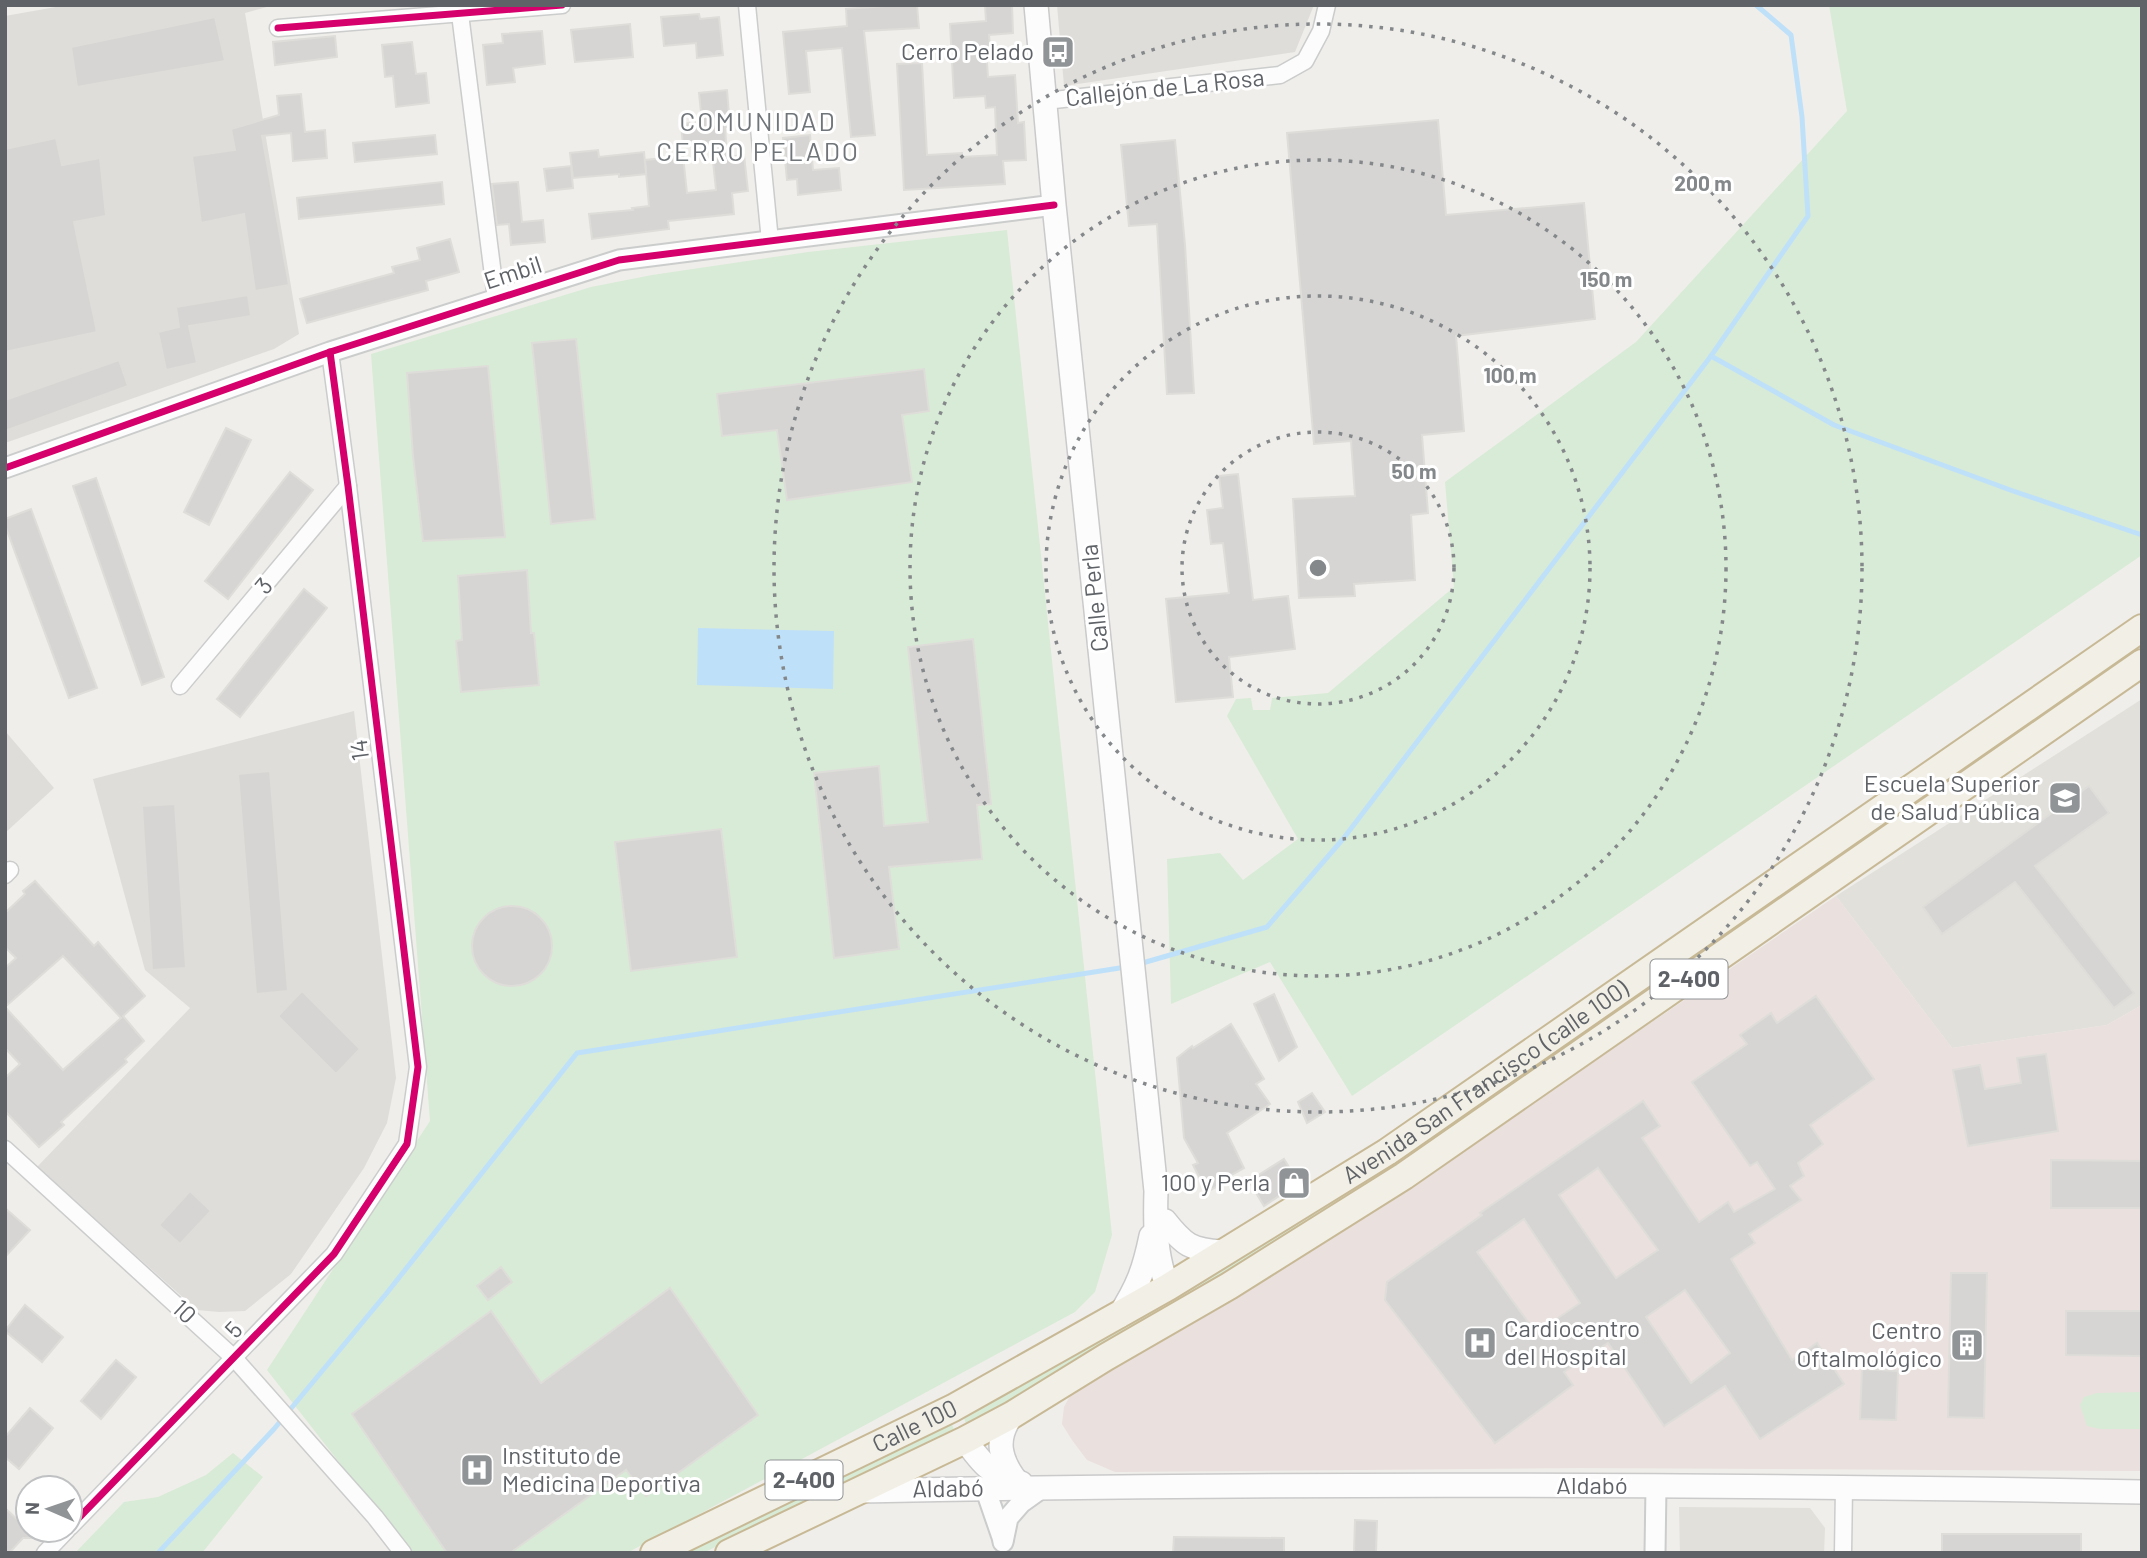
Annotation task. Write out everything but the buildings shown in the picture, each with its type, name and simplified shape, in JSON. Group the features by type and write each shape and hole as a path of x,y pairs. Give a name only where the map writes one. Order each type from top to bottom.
{"highway":[{"name":"Avenida San Francisco (calle 100)","path":"1168,1287 1387,1152 2142,628"},
{"name":"Avenida San Francisco (calle 100)","path":"1177,1315 1404,1176 2142,663"},
{"path":"1168,1287 1177,1315"},
{"name":"Calle 100","path":"654,1553 953,1408 1168,1287"},
{"name":"Calle 100","path":"729,1553 965,1440 1012,1415 1177,1315"},
{"path":"953,1408 965,1440"}],"main road":[{"name":"Calle Perla","path":"1036,5 1054,205 1160,1220 1161,1270 1168,1287"},
{"path":"1119,1316 1135,1292 1160,1220 1190,1247 1222,1252"},
{"path":"1012,1415 1002,1433 1002,1451 1007,1469 1017,1482"},
{"path":"965,1440 985,1488"},
{"name":"Aldabó","path":"965,1440 984,1465 996,1474 1042,1489"},
{"name":"Aldabó","path":"855,1491 985,1488 1656,1486 2142,1492"}],"street":[{"path":"278,28 562,5"},
{"path":"747,5 770,241"},
{"name":"Callejón de La Rosa","path":"1045,101 1280,75 1305,61 1321,31 1327,5"},
{"path":"460,14 496,299"},
{"name":"Embil","path":"5,468 330,352 620,260 1054,205"},
{"name":"14","path":"330,352 418,1067 407,1144"},
{"name":"3","path":"180,686 348,486"},
{"name":"5","path":"84,1512 334,1254 407,1144"},
{"name":"10","path":"5,1149 234,1358 375,1517 403,1553"},
{"path":"1655,1553 1656,1486"},
{"path":"1843,1553 1844,1487"},
{"path":"985,1488 1005,1547"},
{"path":"1005,1547 1008,1518 1021,1503 1042,1489"}],"shaded area":[{"path":"67,5 274,5 245,13 299,334 274,349 5,443 5,16"},
{"path":"1057,5 1314,5 1295,52 1064,86"},
{"name":"Escuela Superior de Salud Pública","path":"2142,699 2142,1005 2107,1025 1952,1048 1836,896"},
{"path":"354,711 396,1078 387,1123 364,1168 291,1274 245,1311 197,1310 37,1167 190,1008 145,970 93,779"},
{"path":"5,731 54,788 5,833"},
{"path":"1836,896 1952,1048 2107,1025 2142,1005 2142,1471 1580,1468 1115,1472 1087,1460 1072,1440 1062,1424 1064,1407 1075,1387 1408,1183 1667,1012"},
{"path":"1679,1507 1810,1508 1825,1528 1824,1553 1680,1553"}],"green space":[{"path":"1829,5 2142,5 2142,555 1352,1096 1270,962 1171,1004 1167,859 1220,853 1243,880 1298,839 1227,716 1236,699 1251,698 1253,710 1270,710 1272,698 1328,693 1454,587 1445,482 1636,342 1847,111"},
{"path":"1007,230 1112,1235 1095,1292 1075,1312 627,1553 410,1553 267,1370 430,1121 371,354 591,287 652,275 808,252"},
{"path":"2142,640 2142,651 1414,1157 1183,1300 1180,1291"},
{"path":"1162,1303 1164,1311 967,1427 963,1415"},
{"path":"2141,1392 2142,1429 2100,1429 2087,1426 2080,1405 2084,1397 2097,1393"},
{"path":"951,1422 955,1432 703,1553 681,1553"},
{"path":"233,1453 263,1477 202,1553 75,1553 124,1502 158,1497 206,1475"}],"water":[{"path":"698,628 834,631 833,689 697,685"}],"waterway":[{"path":"1139,964 1267,927 1343,839 1711,356 1808,216 1802,117 1791,35 1756,5"},
{"path":"1711,356 1834,425 2142,535"},
{"path":"158,1553 274,1429 386,1294 577,1053 1126,967"}],"cycle path":[{"path":"278,28 562,5"},
{"path":"5,468 330,352 619,260 1054,205"},
{"path":"84,1513 334,1254 407,1144 418,1067 330,352"}],"place":[{"name":"Cerro Pelado","path":"1058,52"},
{"name":"Escuela Superior de Salud Pública","path":"2065,798"},
{"name":"100 y Perla","path":"1294,1183"},
{"name":"Cardiocentro del Hospital","path":"1480,1343"},
{"name":"Centro Oftalmológico","path":"1967,1345"},
{"name":"Instituto de Medicina Deportiva","path":"477,1470"}],"district":[{"name":"COMUNIDAD CERRO PELADO","path":"758,137"}]}
